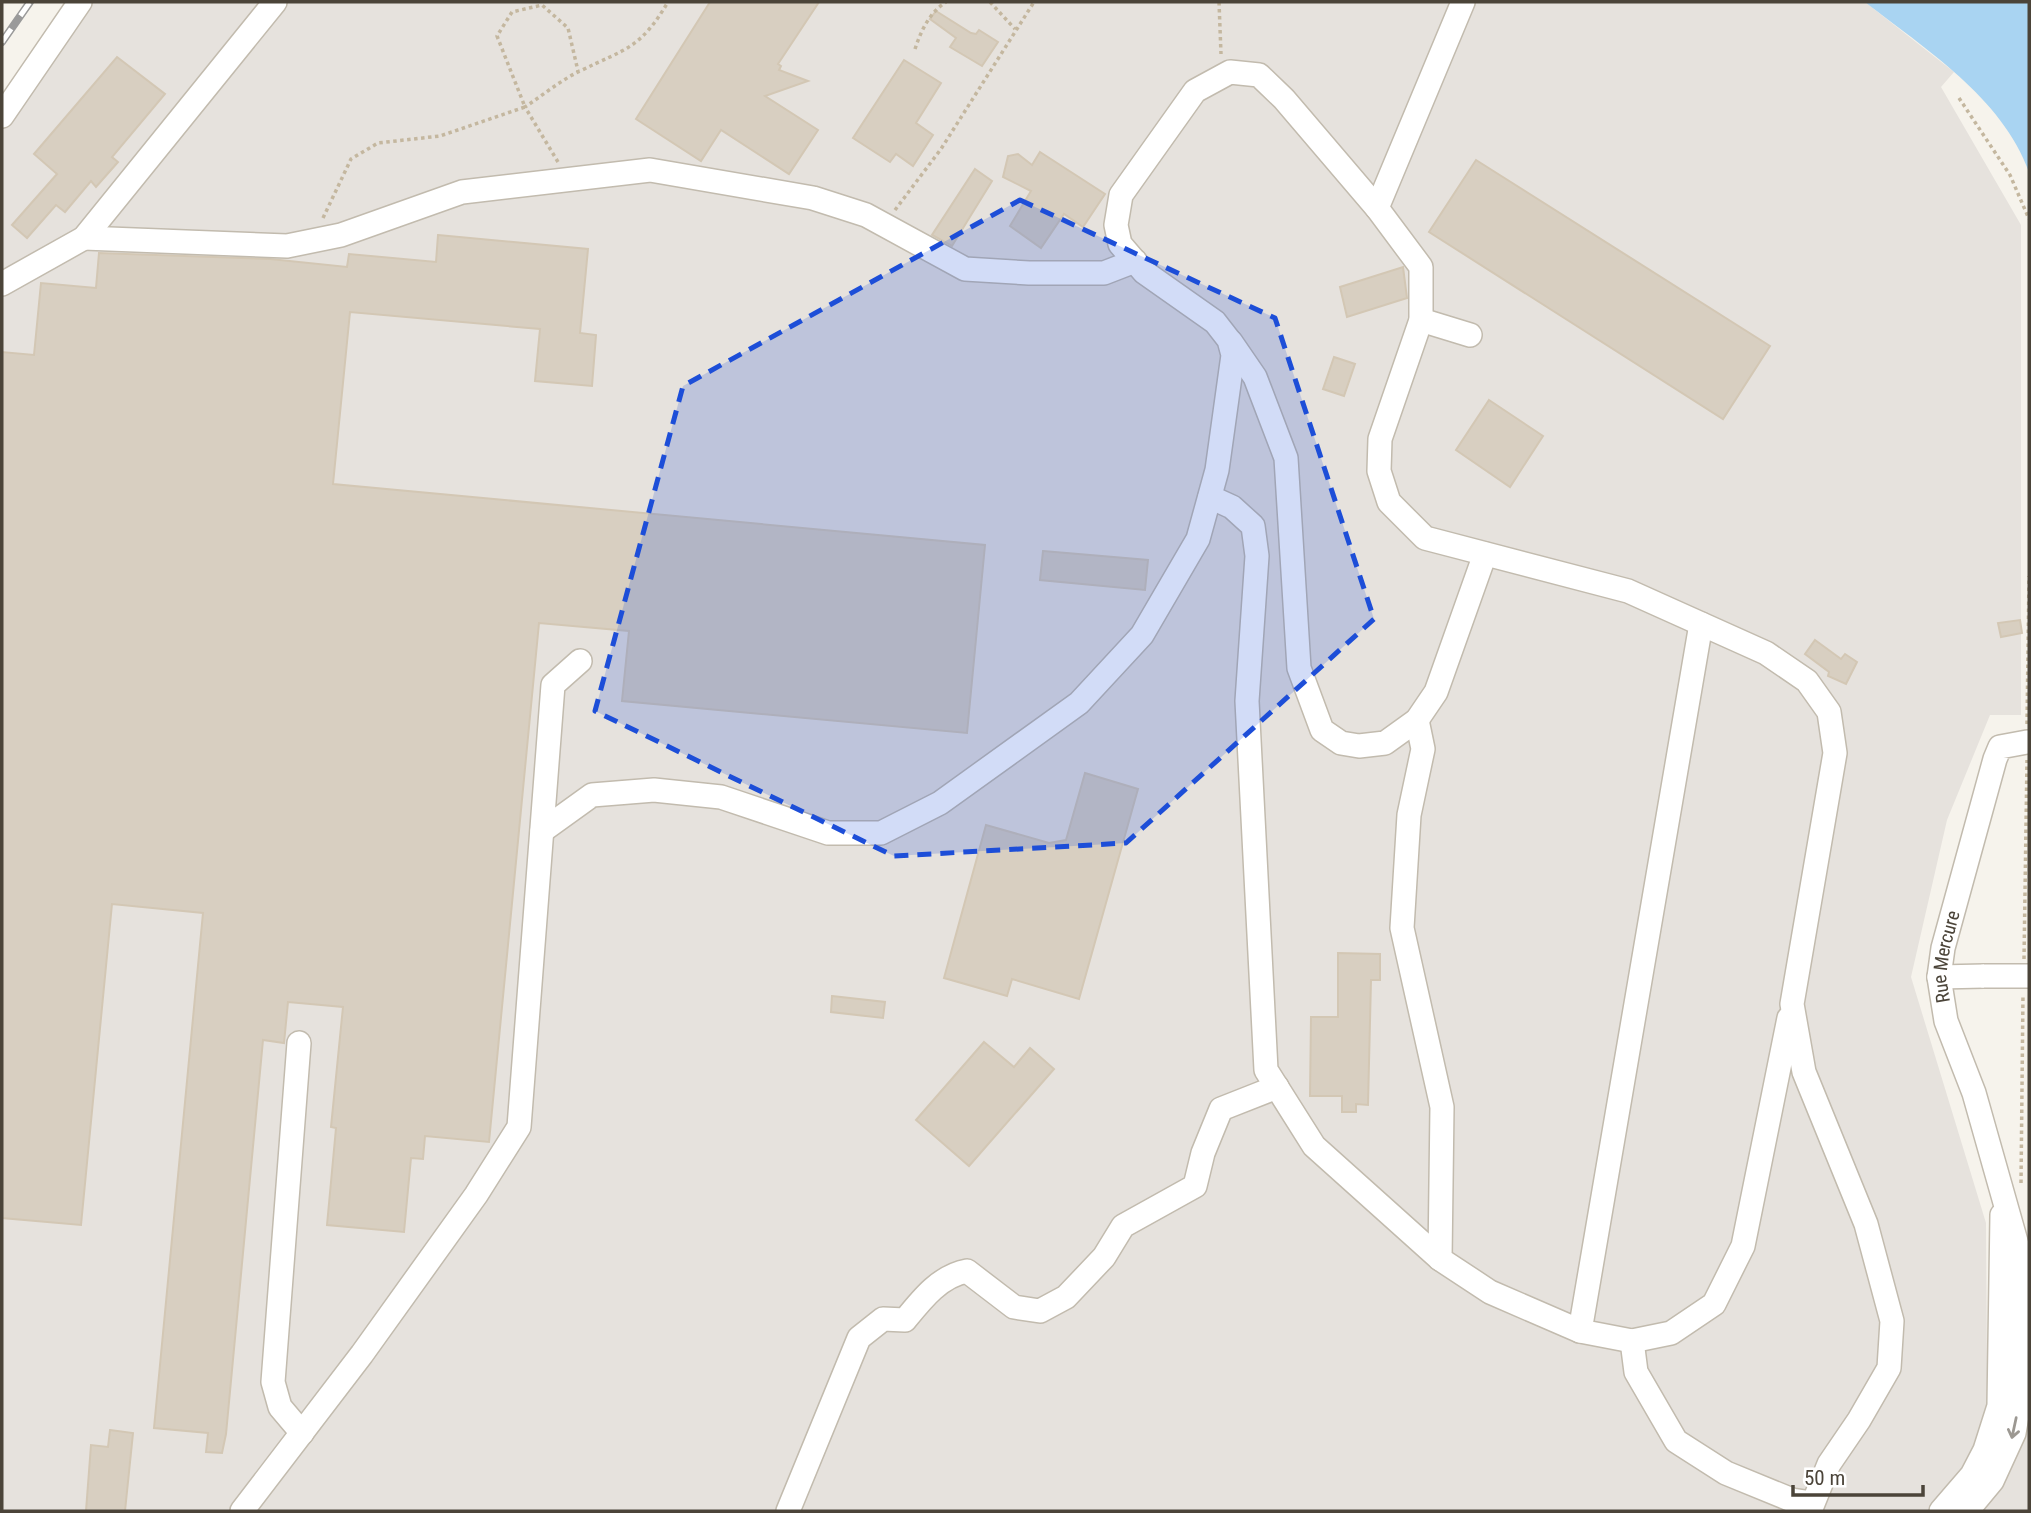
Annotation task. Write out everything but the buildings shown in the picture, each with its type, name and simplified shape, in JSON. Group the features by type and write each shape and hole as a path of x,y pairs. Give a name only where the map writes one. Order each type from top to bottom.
{"street":[{"path":"2,116 80,2"},
{"path":"2,284 84,238 275,2"},
{"path":"1377,208 1463,2"},
{"path":"1210,497 1232,507 1253,526 1257,556 1247,701 1266,1070 1314,1146 1440,1259 1490,1292 1580,1331 1632,1341 1671,1333 1714,1304 1743,1246 1792,1004 1835,753 1829,712 1807,681 1766,653 1628,591 1425,538 1389,502 1379,471 1380,439 1421,320 1421,267 1377,208 1284,99 1259,75 1230,72 1195,91 1121,195 1116,225 1120,244 1144,272 1215,322 1255,377 1286,458 1299,668 1322,730 1341,743 1359,746 1385,743 1417,720 1436,692 1485,554"},
{"path":"84,238 287,246 341,235 462,192 650,170 813,198 866,215 965,269 1029,273 1104,273 1135,261"},
{"path":"1421,320 1470,335"},
{"path":"542,831 592,795 654,790 721,797 828,833 881,833 940,803 1079,703 1142,635 1198,540 1217,470 1233,355 1229,340"},
{"path":"1580,1331 1701,624"},
{"path":"242,1511 468,1207 519,1128 553,685 580,661"},
{"path":"1417,720 1423,749 1409,815 1402,928 1442,1107 1440,1259"},
{"name":"Rue Mercure","path":"1968,1511 2004,1461 2014,1433 2018,1410 2020,1273 2011,1187 1946,1021 1939,977 1943,948 1995,759 2000,747 2027,742"},
{"path":"1939,977 2025,977"},
{"path":"1632,1341 1636,1372 1676,1441 1726,1473 1811,1507 1829,1464 1859,1420 1889,1368 1892,1321 1866,1224 1804,1072 1792,1004"},
{"path":"299,1043 273,1382 279,1407 302,1433"},
{"path":"788,1511 859,1338 883,1319 905,1320 926,1295 952,1274 967,1271 1014,1307 1040,1311 1066,1297 1104,1257 1122,1226 1195,1186 1203,1153 1221,1109 1277,1087"},
{"name":"Rue Mercure","path":"1941,1511 1972,1475 1993,1431 1998,1406 2011,1187"}],"path":[{"path":"314,240 351,159 378,144 440,136 525,107 578,71 620,54 651,31 668,2"},
{"path":"915,49 921,31 937,7 946,2"},
{"path":"990,2 1015,29"},
{"path":"884,225 941,149 1034,2"},
{"path":"1219,2 1219,48 1230,72"},
{"path":"570,178 525,107 497,36 512,12 542,5 568,28 578,71"},
{"path":"1959,98 2010,175 2029,219"},
{"path":"2011,1187 2025,977 2029,576"}],"highlighted area":[{"path":"1020,200 1275,318 1374,619 1126,843 894,856 595,711 683,386"}],"shaded area":[{"path":"70,2 1865,2 1954,72 1941,87 2021,225 2021,715 1990,715 1947,820 1911,977 1986,1223 1987,1367 2029,1354 2029,1511 2,1511 2,98"}],"water":[{"path":"1865,2 2029,2 2029,172 2017,145 1981,98 1959,76"}],"railway":[{"path":"2,42 30,2"}]}
